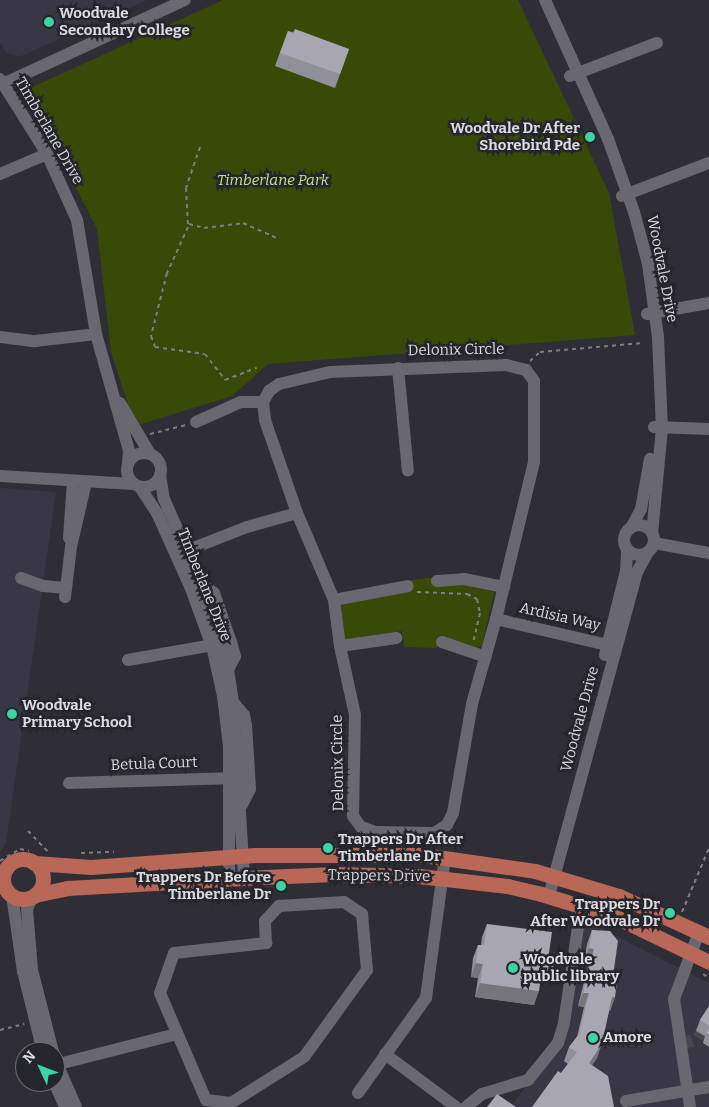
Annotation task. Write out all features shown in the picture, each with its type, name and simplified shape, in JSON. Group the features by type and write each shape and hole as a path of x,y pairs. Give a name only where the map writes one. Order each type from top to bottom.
{"main road":[{"name":"Trappers Drive","path":"37,856 92,867 237,857 336,854 445,857 501,864 619,896 704,934"},
{"path":"37,856 43,879 34,896 25,899 6,892 3,865 37,856"},
{"name":"Trappers Drive","path":"34,896 68,888 334,874 443,878 507,886 545,895 616,917 688,957 709,962"}],"street":[{"path":"2,81 185,0"},
{"name":"Woodvale Drive","path":"535,0 608,138 624,195 648,264 657,428 651,543 637,572 612,646 545,895"},
{"name":"Woodvale Drive","path":"545,0 574,75"},
{"path":"574,75 657,44"},
{"name":"Timberlane Drive","path":"2,81 47,154 78,220 96,334 129,451 127,465"},
{"path":"0,174 47,154"},
{"path":"624,195 709,163"},
{"path":"650,313 709,303"},
{"path":"0,337 35,341 96,334"},
{"name":"Delonix Circle","path":"506,365 526,370 536,389 534,462 496,619 481,655 453,813 447,825 434,833 375,832 361,827 353,816 355,714 340,646 334,600 296,513 265,420 263,402 273,386 289,380 340,371 506,365"},
{"path":"398,368 408,471"},
{"name":"Timberlane Drive","path":"107,375 127,417 150,454"},
{"path":"196,422 242,402 263,402"},
{"path":"657,428 709,429"},
{"name":"Woodvale Drive","path":"631,528 641,509 657,428"},
{"path":"0,476 26,475 73,481 136,486 154,484 160,475 158,460 150,454 135,455 127,465 102,483"},
{"path":"127,465 136,486"},
{"name":"Timberlane Drive","path":"160,475 164,499 181,553 228,670 233,702 237,879"},
{"path":"70,548 68,531 73,481"},
{"path":"21,578 66,593 70,548 86,482"},
{"name":"Timberlane Drive","path":"136,486 148,497 202,585 217,645 234,778 241,810 237,857"},
{"path":"181,553 247,527 296,513"},
{"path":"651,543 640,526 631,528 625,536 628,550 635,555 651,543 709,553"},
{"name":"Woodvale Drive","path":"612,646 628,550"},
{"path":"438,582 464,580 504,587"},
{"name":"Timberlane Drive","path":"202,585 214,593 231,642 235,656 228,670"},
{"path":"334,600 410,589"},
{"name":"Ardisia Way","path":"496,619 612,646"},
{"path":"340,646 396,638"},
{"path":"442,642 481,655"},
{"path":"128,660 217,645"},
{"name":"Timberlane Drive","path":"233,702 244,715 249,761 250,789 241,810"},
{"name":"Betula Court","path":"69,783 234,778"},
{"path":"358,1093 426,998 445,857"},
{"path":"6,892 33,1022 40,1042"},
{"path":"34,896 27,909 32,970 50,1042"},
{"path":"344,902 362,914 367,970 304,1057 231,1103 206,1100 177,1034 160,992 174,953 266,943 265,921 279,906 344,902"},
{"path":"466,1107 482,1094 528,1080 558,1043 564,1022 581,906"},
{"path":"690,1107 674,999 688,957 704,934"},
{"path":"65,1058 177,1034"},
{"path":"385,1054 456,1107"},
{"path":"65,1082 76,1107"},
{"path":"626,1101 709,1087"},
{"path":"58,1092 65,1107"}],"path":[{"path":"188,227 186,188 200,147"},
{"path":"257,368 224,380 205,354 155,347 151,336 168,273 189,223 204,228 243,223 276,238"},
{"path":"526,370 534,354 540,352 643,342"},
{"path":"143,435 196,422"},
{"path":"410,589 467,594 477,598 480,605 474,634 481,655"},
{"path":"3,865 20,849 37,856 50,854 28,831"},
{"path":"679,922 709,848"},
{"path":"78,853 116,852"},
{"path":"688,957 709,978"},
{"path":"0,1030 33,1022"}],"shaded area":[{"name":"Woodvale Secondary College","path":"0,0 147,0 19,57 6,52 0,43"},
{"name":"Woodvale Primary School","path":"0,488 56,492 6,843 0,852"},
{"path":"574,915 709,983 709,1107 511,1107 557,1043"}],"green space":[{"name":"Timberlane Park","path":"223,0 518,0 609,193 635,335 268,364 232,396 135,426 111,352 97,229 26,90"},
{"path":"436,577 494,592 482,646 473,647 441,638 437,648 404,647 402,631 346,639 344,637 341,608 344,604 412,589 411,580"}],"building":[{"path":"295,29 349,49 340,74 280,53 288,31 293,33"},
{"path":"487,924 552,932 548,960 554,961 553,969 542,968 539,991 480,983 483,964 476,963 478,945 484,945"},
{"path":"592,930 610,931 618,941 613,976 618,976 615,997 612,997 602,1044 589,1063 608,1076 614,1107 532,1107 558,1071 561,1073 577,1052 569,1047 579,1034 589,993 583,993 594,949 589,948"},
{"path":"709,1006 709,1026 700,1020"},
{"path":"497,1094 516,1107 487,1107"}],"tunnel":[{"path":"681,1045 698,1038 709,1021"}],"place":[{"name":"Woodvale Secondary College","path":"49,22"},
{"name":"Woodvale Dr After Shorebird Pde","path":"590,137"},
{"name":"Woodvale Primary School","path":"12,714"},
{"name":"Trappers Dr After Timberlane Dr","path":"328,848"},
{"name":"Trappers Dr Before Timberlane Dr","path":"281,886"},
{"name":"Trappers Dr After Woodvale Dr","path":"670,913"},
{"name":"Woodvale public library","path":"513,968"},
{"name":"Amore","path":"593,1038"}]}
